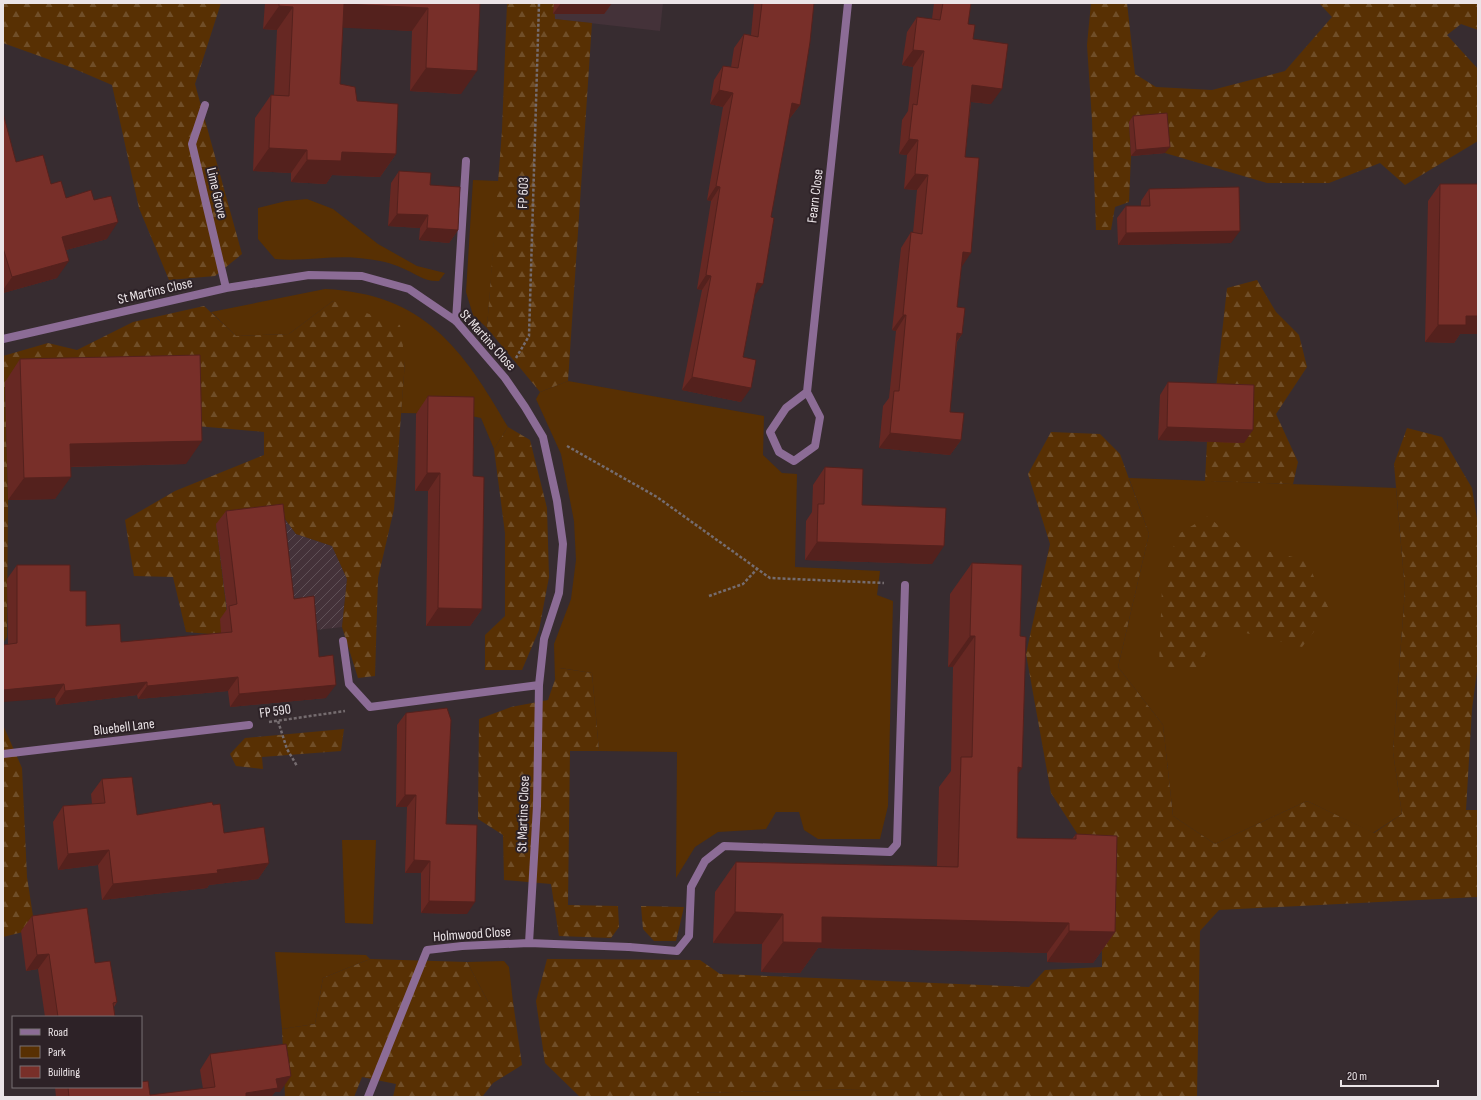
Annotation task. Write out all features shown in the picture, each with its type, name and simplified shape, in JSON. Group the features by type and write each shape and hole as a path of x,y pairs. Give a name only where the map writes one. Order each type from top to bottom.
{"street":[{"name":"Fearn Close","path":"807,392 848,3"},
{"name":"Lime Grove","path":"205,105 192,144 226,288"},
{"path":"456,321 466,161"},
{"name":"St Martins Close","path":"3,339 226,288 308,276 362,276 409,289 456,321 505,378 543,437 557,501 563,544 559,593 544,639 538,685 537,806 529,943"},
{"path":"807,392 820,417 815,446 794,461 779,452 770,432 786,408 807,392"},
{"name":"Holmwood Close","path":"368,1097 426,950 462,946 529,943 630,947 677,951 689,936 692,887 705,861 724,846 890,852 897,844 905,584"},
{"path":"343,640 349,684 370,707 538,685"},
{"name":"Bluebell Lane","path":"3,754 249,725"}],"path":[{"name":"FP 603","path":"505,378 529,336 539,3"},
{"path":"543,437 575,450 657,496 770,578 905,584"},
{"path":"709,596 743,584 757,569"},
{"name":"FP 590","path":"249,725 335,712"},
{"path":"278,721 287,749 297,766"}],"shaded area":[{"path":"554,3 663,3 660,31 554,19"},
{"path":"279,511 296,534 332,546 347,579 342,627 307,631 227,613 216,524 232,514"}],"green space":[{"path":"3,3 221,3 195,84 242,254 215,276 169,280 139,208 112,85 70,67 3,43"},
{"path":"507,3 554,3 555,19 592,23 568,381 540,392 487,328 502,130"},
{"path":"1091,3 1127,3 1135,74 1156,87 1212,90 1285,71 1332,17 1319,3 1478,3 1478,30 1461,24 1447,35 1478,69 1478,141 1405,185 1380,163 1329,183 1267,183 1165,153 1162,119 1129,122 1131,156 1129,202 1115,207 1111,230 1096,230 1092,120 1087,45"},
{"path":"473,180 499,181 487,328 473,315 466,292"},
{"path":"307,199 333,209 378,244 417,266 445,273 439,281 434,281 424,279 394,265 371,259 344,257 298,260 275,259 258,239 258,208 286,201"},
{"path":"1257,280 1276,312 1299,335 1307,367 1276,414 1298,462 1293,484 1205,481 1207,441 1244,442 1215,397 1227,288"},
{"path":"325,289 359,293 389,302 414,314 436,330 456,350 474,373 508,427 494,449 481,418 462,414 401,413 405,361 333,301 289,334 236,336 211,312"},
{"path":"333,301 400,325 405,361 394,509 378,578 375,676 358,678 342,627 347,579 332,546 296,534 279,511 232,514 216,524 227,613 221,635 186,632 173,577 134,576 125,520 175,491 264,455 264,432 185,425 5,382 8,500 7,637 3,643 3,356 48,343 77,350 133,322 204,306 236,336 289,334"},
{"path":"568,381 764,416 763,455 782,473 797,474 795,567 880,571 877,595 893,601 888,806 880,839 818,839 804,830 799,812 776,812 766,829 718,832 695,847 676,878 677,752 599,751 592,673 560,668 555,680 554,644 571,599 576,560 574,521 561,454 536,399 540,392"},
{"path":"508,427 530,440 547,508 549,577 539,630 522,670 485,670 485,635 505,616 505,533 494,449"},
{"path":"1407,428 1442,437 1472,488 1478,525 1478,664 1472,709 1466,810 1478,810 1478,897 1219,910 1200,931 1197,1097 862,1097 861,1089 695,1093 695,1097 580,1097 545,1063 536,1001 547,959 700,960 720,974 1029,987 1045,970 1102,967 1102,872 1051,793 1026,654 1050,544 1028,474 1051,432 1100,434 1120,454 1149,534 1118,667 1163,725 1173,816 1215,844 1307,801 1374,833 1402,814 1393,752 1405,590 1394,464"},
{"path":"1129,478 1396,488 1405,590 1393,752 1402,814 1373,833 1307,801 1215,844 1173,816 1163,725 1118,667 1149,534"},
{"path":"1208,516 1240,545 1306,560 1330,611 1302,647 1218,626 1198,672 1159,665 1162,587 1177,535"},
{"path":"559,668 592,673 599,751 570,751 568,905 618,906 619,927 611,938 559,936 551,884 504,880 503,835 478,819 479,719 511,707 548,700"},
{"path":"3,725 22,768 27,877 35,929 3,937"},
{"path":"344,729 341,751 262,757 263,769 236,766 230,754 245,738"},
{"path":"342,840 376,840 373,924 345,923"},
{"path":"641,906 684,907 676,941 654,941 643,929"},
{"path":"275,952 366,955 370,959 323,978 315,1024 282,1029"},
{"path":"370,959 467,962 488,1002 513,1002 522,1065 493,1083 482,1097 393,1097 396,1084 362,1077 354,1097 285,1097 282,1029 315,1024 323,978"},
{"path":"504,961 509,967 513,1002 488,1002 467,962"},
{"path":"862,1089 862,1097 695,1097 695,1093"}],"building":[{"path":"279,3 480,3 477,71 426,68 428,8 344,4 340,84 355,87 357,101 398,104 396,154 342,152 341,161 307,160 307,150 269,148 271,95 289,96 293,7 279,6"},
{"path":"762,3 814,3 810,42 800,105 792,103 771,217 774,218 763,284 757,283 743,357 756,360 751,388 692,377 711,276 706,275 720,187 716,186 733,93 719,90 723,66 738,68 744,34 758,37"},
{"path":"943,3 971,3 968,24 975,25 973,39 1008,44 1002,89 972,85 965,157 979,158 971,253 963,252 957,307 965,308 962,334 957,333 950,412 964,413 961,440 890,433 894,391 899,391 906,315 903,315 911,232 922,234 928,175 915,174 918,140 909,139 913,104 917,105 924,51 913,50 917,17 940,20"},
{"path":"3,113 16,162 43,155 51,184 61,181 66,198 91,190 94,200 111,196 118,222 62,237 69,261 12,277 3,248"},
{"path":"1167,113 1170,147 1136,150 1133,116"},
{"path":"399,171 431,173 430,185 460,187 458,230 427,228 428,215 397,214"},
{"path":"1440,184 1478,184 1478,316 1466,316 1466,325 1438,325"},
{"path":"1239,187 1240,231 1126,233 1126,206 1150,206 1149,189"},
{"path":"200,355 202,441 70,444 71,477 24,478 20,359"},
{"path":"1168,382 1254,385 1253,430 1167,427"},
{"path":"428,396 474,397 473,476 484,477 482,609 438,608 440,473 427,473"},
{"path":"825,467 863,469 862,505 946,508 944,546 817,542 818,504 824,504"},
{"path":"283,504 294,599 314,596 319,657 333,655 336,685 239,694 238,677 147,686 147,682 65,691 64,684 3,690 3,645 17,643 17,565 70,565 70,591 86,591 86,626 120,624 121,642 232,632 229,606 237,604 226,511"},
{"path":"972,563 1022,565 1020,636 1026,637 1022,768 1018,767 1017,838 1076,839 1076,834 1117,836 1115,932 1069,931 1069,923 822,917 822,943 783,942 783,914 735,912 736,862 958,867 961,757 972,757 975,636 970,636"},
{"path":"447,708 451,720 446,824 477,825 475,902 429,901 430,861 414,860 416,795 405,795 406,713"},
{"path":"132,777 137,815 212,802 213,805 220,804 224,833 264,827 269,863 217,870 218,873 113,884 109,850 68,854 63,806 105,803 102,779"},
{"path":"87,908 95,963 110,961 117,1002 113,1003 115,1016 58,1016 49,954 37,955 32,916"},
{"path":"286,1044 291,1076 276,1079 278,1088 246,1093 246,1097 69,1097 68,1088 142,1088 142,1082 148,1081 150,1095 215,1087 210,1054"}]}
